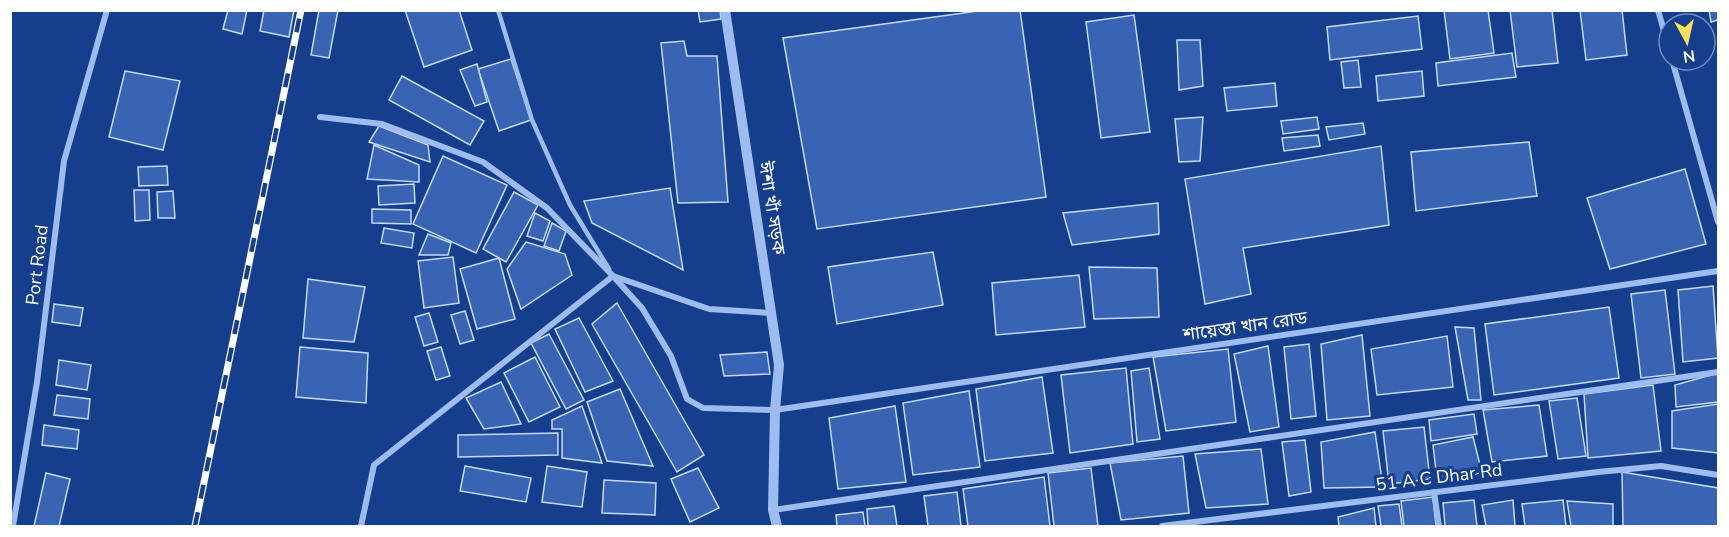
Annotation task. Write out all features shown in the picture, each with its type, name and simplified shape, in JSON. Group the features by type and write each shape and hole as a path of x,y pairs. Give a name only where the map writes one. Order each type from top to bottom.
{"street":[{"name":"Port Road","path":"14,526 37,382 64,160 107,10"},
{"name":"ঈশা খাঁ সড়ক","path":"725,10 779,365 773,510 777,526"},
{"path":"1675,72 1719,222"},
{"name":"শায়েস্তা খান রোড","path":"320,117 382,124 483,162 547,208 642,308 671,356 687,399 703,408 776,410 1719,271"},
{"path":"361,526 374,465 613,276 709,309 771,313"},
{"path":"773,510 1719,372"},
{"name":"51 A C Dhar Rd","path":"1162,526 1661,466 1719,475"},
{"path":"1434,492 1439,526"}],"lane":[{"path":"498,10 532,120 570,206 613,276"}],"building":[{"path":"228,10 247,10 242,34 223,29"},
{"path":"264,10 294,10 289,37 260,31"},
{"path":"319,10 338,10 329,58 311,55"},
{"path":"405,10 459,10 472,50 424,67"},
{"path":"698,10 720,10 721,19 700,22"},
{"path":"985,10 1020,10 1046,197 817,229 783,38"},
{"path":"1444,10 1488,10 1494,53 1450,59"},
{"path":"1510,10 1552,10 1558,63 1517,67"},
{"path":"1580,10 1622,10 1627,55 1586,60"},
{"path":"1709,10 1718,10 1718,20 1717,12 1709,12"},
{"path":"1134,15 1150,132 1101,138 1086,22"},
{"path":"1418,16 1422,49 1330,60 1327,27"},
{"path":"1177,40 1200,40 1203,86 1179,90"},
{"path":"684,41 687,56 717,56 728,202 678,203 661,43"},
{"path":"1512,53 1516,77 1438,86 1436,63"},
{"path":"511,59 531,120 499,131 478,69"},
{"path":"1358,60 1361,87 1344,88 1341,62"},
{"path":"477,64 487,102 475,106 460,70"},
{"path":"125,71 180,81 163,150 109,137"},
{"path":"1422,71 1424,96 1378,101 1376,76"},
{"path":"402,76 484,121 470,145 389,100"},
{"path":"1275,83 1277,106 1227,111 1224,88"},
{"path":"1203,117 1200,161 1179,162 1175,119"},
{"path":"1317,117 1319,129 1283,134 1281,121"},
{"path":"1363,123 1365,134 1329,140 1326,127"},
{"path":"379,126 428,145 430,162 369,142"},
{"path":"1318,135 1320,146 1284,151 1282,138"},
{"path":"1529,142 1537,196 1416,211 1411,152"},
{"path":"374,145 419,165 419,182 367,179"},
{"path":"1381,146 1389,225 1243,248 1251,294 1205,304 1185,179"},
{"path":"443,156 507,185 476,253 413,224"},
{"path":"167,166 168,185 139,186 138,167"},
{"path":"1685,169 1706,244 1610,269 1587,198"},
{"path":"414,184 415,203 379,205 378,186"},
{"path":"670,188 683,270 592,223 584,201"},
{"path":"134,190 149,190 150,220 135,221"},
{"path":"173,191 175,218 158,218 157,192"},
{"path":"514,192 538,205 506,262 483,249"},
{"path":"1158,203 1159,234 1072,245 1063,213"},
{"path":"372,209 411,210 411,224 372,223"},
{"path":"535,213 550,221 543,241 527,236"},
{"path":"552,223 566,231 559,251 544,246"},
{"path":"384,228 414,233 412,248 381,243"},
{"path":"428,234 451,243 448,255 419,255"},
{"path":"526,242 565,254 572,275 521,309 507,269"},
{"path":"933,252 943,305 837,324 828,267"},
{"path":"453,257 459,303 424,308 418,261"},
{"path":"499,258 515,319 477,329 460,269"},
{"path":"1089,267 1157,268 1159,317 1094,319"},
{"path":"1079,275 1085,327 996,335 992,283"},
{"path":"308,279 365,287 354,342 303,338"},
{"path":"1713,286 1718,358 1683,362 1678,290"},
{"path":"1665,290 1675,374 1641,378 1631,294"},
{"path":"617,303 704,455 677,472 592,324"},
{"path":"54,304 83,308 80,326 52,322"},
{"path":"1609,307 1619,378 1494,395 1485,324"},
{"path":"465,311 474,340 460,344 451,315"},
{"path":"429,313 438,342 424,346 415,317"},
{"path":"579,318 613,381 585,392 555,329"},
{"path":"1455,327 1474,328 1481,400 1468,400"},
{"path":"549,334 584,400 566,409 531,343"},
{"path":"1362,335 1370,416 1327,420 1321,344"},
{"path":"1447,336 1453,387 1377,395 1371,349"},
{"path":"1309,344 1316,416 1291,419 1284,347"},
{"path":"1268,346 1279,427 1250,432 1234,354"},
{"path":"300,347 368,353 366,403 296,397"},
{"path":"441,347 450,376 436,380 427,351"},
{"path":"1228,349 1236,422 1166,431 1153,357"},
{"path":"767,352 770,374 724,376 720,355"},
{"path":"535,357 560,407 529,422 504,373"},
{"path":"59,360 91,365 87,390 56,385"},
{"path":"1126,368 1133,444 1070,453 1061,375"},
{"path":"1149,368 1160,439 1137,442 1131,371"},
{"path":"1718,373 1718,402 1676,407 1675,385"},
{"path":"1042,377 1053,453 985,461 976,389"},
{"path":"501,382 521,424 484,429 466,398"},
{"path":"1653,385 1661,451 1588,458 1584,394"},
{"path":"620,389 653,466 607,461 587,402"},
{"path":"969,391 980,467 913,475 903,403"},
{"path":"57,395 90,399 88,419 54,415"},
{"path":"1577,398 1586,456 1558,459 1549,401"},
{"path":"1718,404 1718,453 1672,448 1672,411"},
{"path":"1539,405 1547,456 1492,462 1483,410"},
{"path":"582,406 602,463 562,458 562,429 552,429 552,420"},
{"path":"895,406 906,482 838,489 829,418"},
{"path":"1474,414 1477,434 1431,441 1429,420"},
{"path":"44,425 79,430 77,449 42,445"},
{"path":"1424,427 1430,479 1389,484 1383,431"},
{"path":"1375,432 1383,487 1324,488 1321,442"},
{"path":"558,433 558,455 458,457 458,435"},
{"path":"1473,437 1482,473 1437,480 1433,445"},
{"path":"1305,440 1311,492 1289,496 1282,442"},
{"path":"1261,449 1268,504 1206,508 1195,454"},
{"path":"1183,456 1189,513 1121,520 1110,463"},
{"path":"465,466 531,478 526,502 460,491"},
{"path":"547,466 587,472 582,507 542,502"},
{"path":"698,468 719,508 690,522 671,479"},
{"path":"1091,468 1098,526 1054,526 1048,473"},
{"path":"1622,472 1718,488 1718,526 1623,526"},
{"path":"46,473 70,479 59,526 34,526"},
{"path":"1044,477 1050,526 968,526 963,489"},
{"path":"604,480 656,483 655,515 602,513"},
{"path":"957,492 961,526 928,526 924,496"},
{"path":"1433,497 1436,526 1404,526 1401,501"},
{"path":"1474,500 1477,526 1445,526 1443,503"},
{"path":"1513,500 1515,526 1486,526 1482,505"},
{"path":"1563,500 1566,526 1525,526 1522,504"},
{"path":"1567,501 1613,504 1613,526 1571,526"},
{"path":"1399,504 1402,526 1381,526 1378,506"},
{"path":"894,506 897,526 868,526 867,509"},
{"path":"1374,508 1376,526 1339,526 1338,517"},
{"path":"863,512 865,526 837,526 836,515"}],"railway":[{"path":"195,526 301,10"}]}
